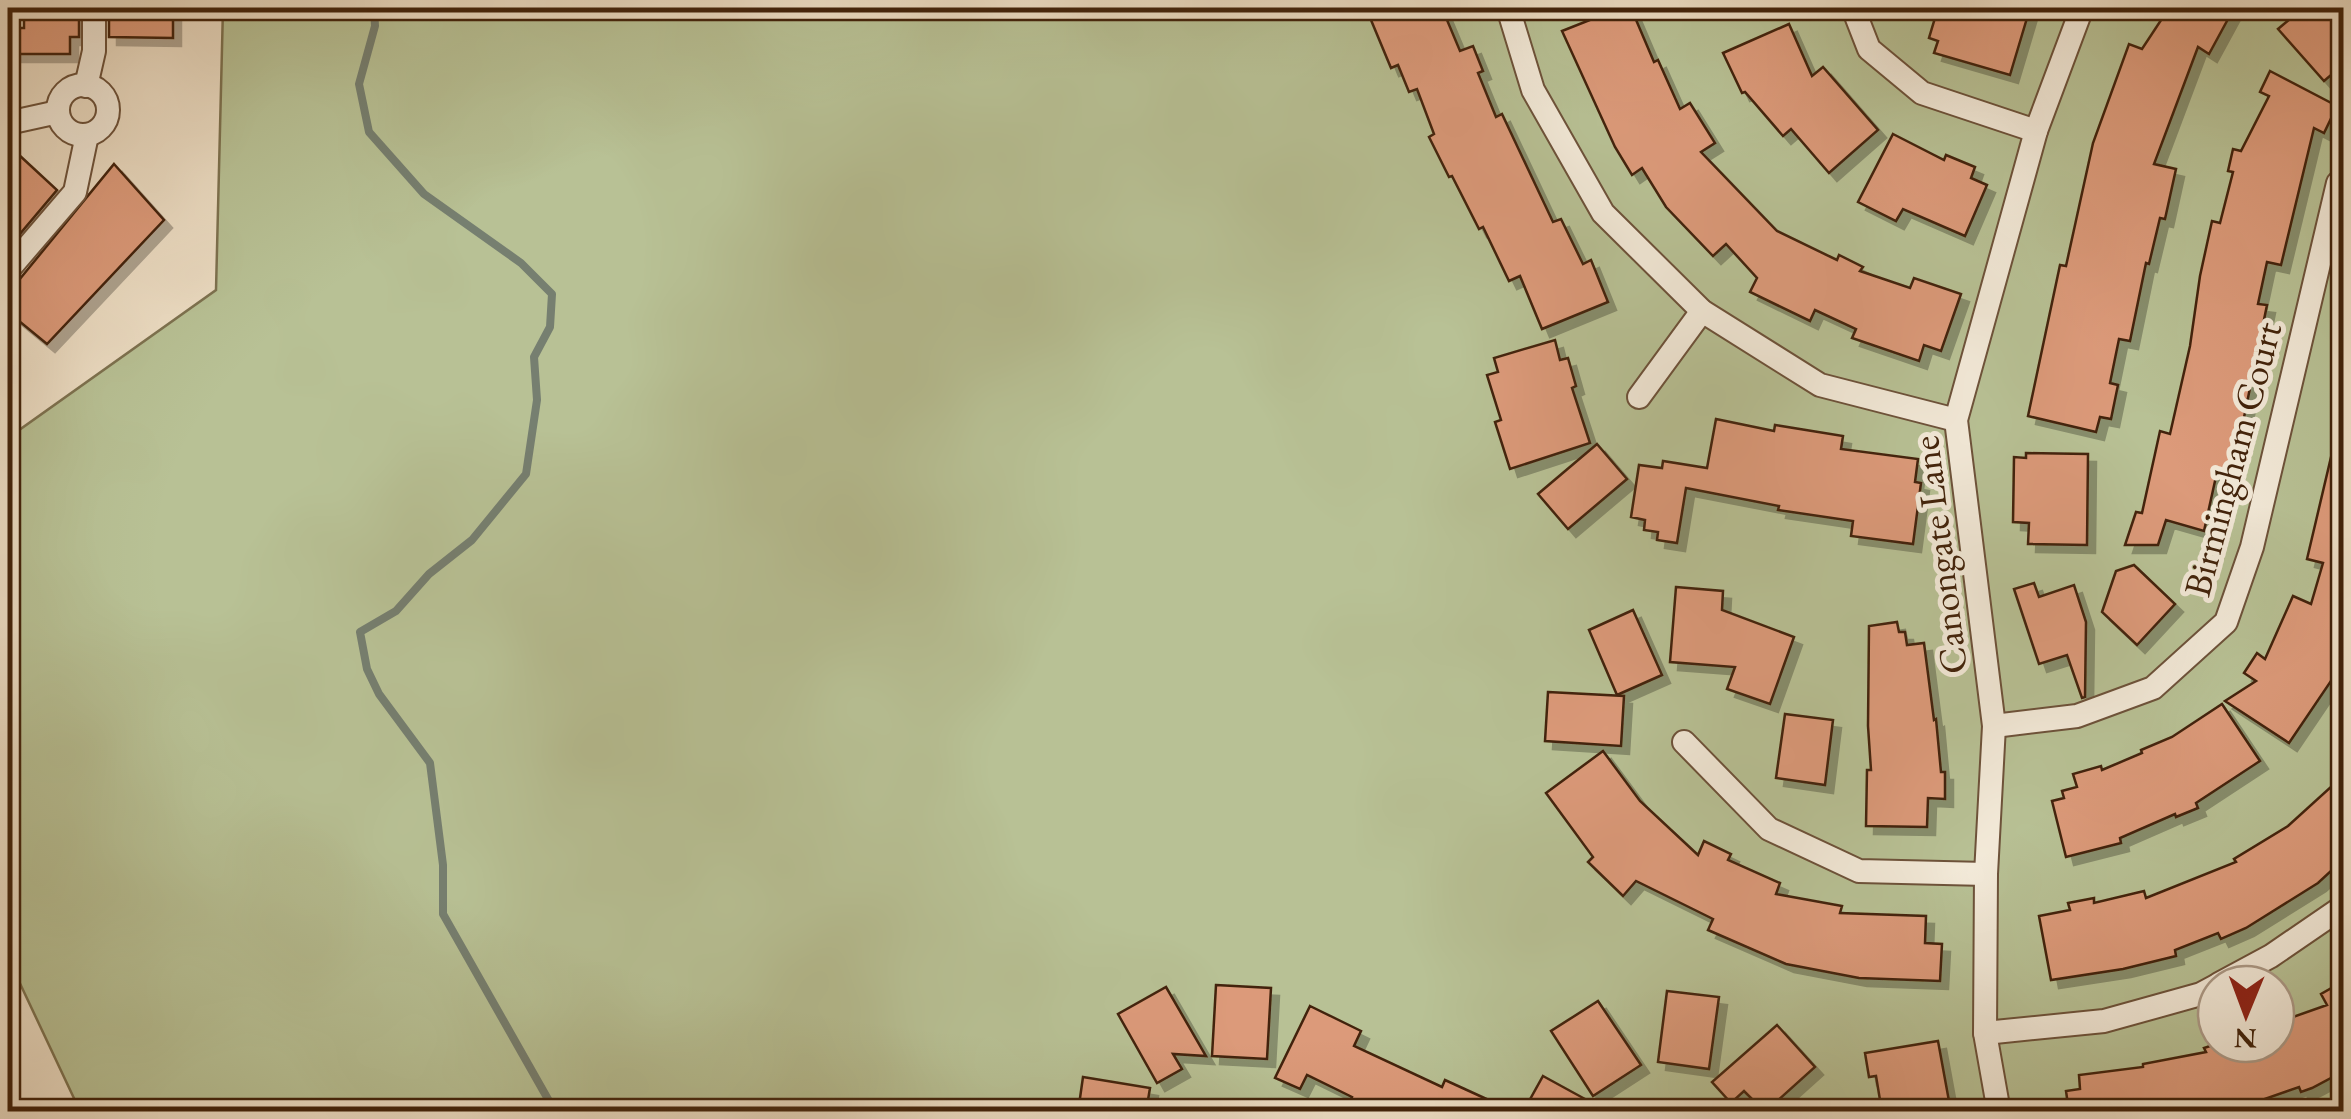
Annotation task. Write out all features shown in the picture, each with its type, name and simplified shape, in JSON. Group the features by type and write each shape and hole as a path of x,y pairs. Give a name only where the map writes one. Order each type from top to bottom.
{"street":[{"path":"86,86 94,51 94,8"},
{"path":"1508,8 1533,90 1603,213 1702,311 1820,385 1956,420"},
{"path":"1852,8 1868,49 1922,93 2036,131"},
{"name":"Canongate Lane","path":"1999,1112 1984,1034 1986,874 1994,726 1956,420 2036,131 2082,8"},
{"path":"8,270 76,192 88,135 102,126 108,111 102,96 86,86 73,88 64,93 58,112 68,130 88,135"},
{"path":"8,123 58,112"},
{"name":"Birmingham Court","path":"1994,726 2076,716 2153,688 2226,622 2252,547 2338,183 2344,178"},
{"path":"1639,397 1702,311"},
{"path":"1684,742 1768,829 1859,871 1986,874"},
{"path":"2256,964 2344,906"},
{"path":"1984,1034 2104,1021 2196,995"}],"green space":[{"path":"223,8 2343,8 2343,1111 80,1111 8,958 8,438 216,290"}],"building":[{"path":"24,8 79,8 79,37 70,37 70,54 14,54 14,28 24,28"},
{"path":"109,8 173,8 173,38 109,37"},
{"path":"1366,8 1442,8 1460,51 1473,46 1483,71 1478,73 1496,117 1502,114 1553,222 1561,219 1583,264 1591,260 1608,302 1542,329 1520,276 1509,281 1483,227 1479,229 1452,176 1449,177 1429,137 1434,134 1417,89 1409,92 1398,65 1391,68"},
{"path":"1620,8 1631,8 1680,109 1690,103 1715,143 1701,152 1777,231 1837,260 1839,255 1863,267 1860,271 1910,288 1914,278 1961,294 1941,351 1924,345 1919,361 1852,338 1856,329 1815,310 1810,321 1750,292 1757,278 1726,244 1713,256 1666,207 1642,168 1632,175 1615,147 1562,31"},
{"path":"1938,8 2030,8 2010,75 1934,53 1938,41 1929,38"},
{"path":"2169,8 2234,8 2209,54 2198,47 2154,164 2176,169 2165,219 2160,218 2149,264 2146,263 2130,341 2119,339 2110,383 2118,385 2111,419 2100,417 2096,432 2028,416 2060,265 2066,266 2093,143 2129,44 2142,49"},
{"path":"2303,8 2333,8 2344,19 2344,64 2324,81 2278,29"},
{"path":"1789,24 1812,76 1823,67 1878,130 1829,173 1791,129 1783,136 1742,93 1723,53"},
{"path":"2270,71 2337,106 2324,133 2314,128 2281,265 2267,262 2258,304 2267,305 2232,476 2217,472 2204,531 2166,520 2158,545 2125,545 2136,512 2142,513 2160,431 2170,434 2212,221 2220,223 2233,172 2228,171 2233,149 2241,151 2269,96 2260,92"},
{"path":"1893,134 1944,160 1946,155 1975,167 1971,178 1987,185 1965,236 1903,209 1896,221 1858,202"},
{"path":"18,154 57,190 8,248 8,166"},
{"path":"114,164 164,220 47,344 8,312 8,285 19,280"},
{"path":"1555,340 1560,360 1568,358 1576,386 1572,388 1590,443 1510,469 1495,422 1501,420 1487,375 1498,372 1494,358"},
{"path":"1716,419 1774,431 1775,425 1843,436 1841,449 1918,459 1915,482 1921,483 1913,544 1851,536 1853,521 1778,510 1779,506 1686,488 1677,543 1657,540 1658,532 1644,530 1645,520 1631,517 1639,465 1662,468 1663,461 1707,468"},
{"path":"2336,436 2344,437 2344,652 2331,681 2289,743 2225,701 2256,681 2244,673 2257,653 2265,659 2293,596 2311,604 2323,563 2307,559"},
{"path":"1597,444 1627,479 1568,529 1538,494"},
{"path":"2026,453 2088,454 2087,545 2028,544 2029,523 2013,522 2014,457 2026,458"},
{"path":"2134,565 2175,604 2137,645 2102,612 2116,571"},
{"path":"2034,583 2039,597 2074,585 2086,622 2085,697 2082,698 2067,655 2039,664 2014,589"},
{"path":"1676,587 1723,591 1722,610 1794,637 1770,704 1727,689 1735,667 1670,662"},
{"path":"1633,610 1662,675 1617,695 1589,630"},
{"path":"1897,622 1899,632 1905,632 1907,645 1924,643 1941,772 1945,772 1945,799 1928,798 1927,827 1866,826 1867,770 1871,770 1869,626"},
{"path":"1548,692 1624,696 1621,746 1545,741"},
{"path":"2222,704 2260,761 2196,803 2198,808 2120,838 2121,843 2066,857 2052,801 2064,798 2062,791 2077,787 2073,774 2101,766 2102,770 2142,753 2141,750 2172,737"},
{"path":"1785,714 1833,720 1825,785 1776,778"},
{"path":"1603,751 1640,801 1698,855 1704,841 1731,854 1728,860 1780,883 1776,894 1842,906 1840,913 1926,916 1925,943 1942,944 1940,981 1859,978 1786,964 1708,930 1713,919 1636,881 1623,896 1588,862 1593,857 1546,793"},
{"path":"2344,775 2344,859 2318,883 2246,928 2221,939 2218,933 2175,950 2176,956 2051,980 2039,916 2070,910 2068,903 2094,898 2094,903 2144,891 2146,898 2236,862 2234,859 2288,826"},
{"path":"2344,981 2344,1071 2312,1088 2301,1092 2299,1087 2253,1103 2255,1112 2069,1112 2066,1091 2080,1089 2079,1075 2143,1067 2196,1054 2196,1064 2296,1064 2296,1016 2327,1005 2321,994"},
{"path":"1216,985 1271,988 1267,1059 1212,1056"},
{"path":"1166,987 1206,1056 1173,1054 1182,1069 1157,1083 1118,1014"},
{"path":"1667,991 1719,997 1709,1069 1658,1062"},
{"path":"1598,1001 1641,1065 1593,1096 1551,1031"},
{"path":"1310,1006 1361,1031 1354,1046 1442,1087 1445,1080 1515,1112 1345,1112 1352,1097 1307,1075 1300,1089 1275,1078"},
{"path":"1777,1025 1815,1067 1765,1112 1744,1091 1731,1103 1712,1082"},
{"path":"1938,1041 1951,1112 1882,1112 1876,1076 1869,1077 1865,1053"},
{"path":"1543,1076 1574,1093 1609,1112 1523,1112"},
{"path":"1083,1077 1150,1088 1146,1112 1078,1112"}],"waterway":[{"path":"374,8 375,26 359,84 369,132 424,194 521,263 552,294 550,327 534,357 537,400 526,474 472,540 429,574 396,611 360,632 367,669 379,694 430,763 443,865 443,914 553,1108 559,1112"}]}
